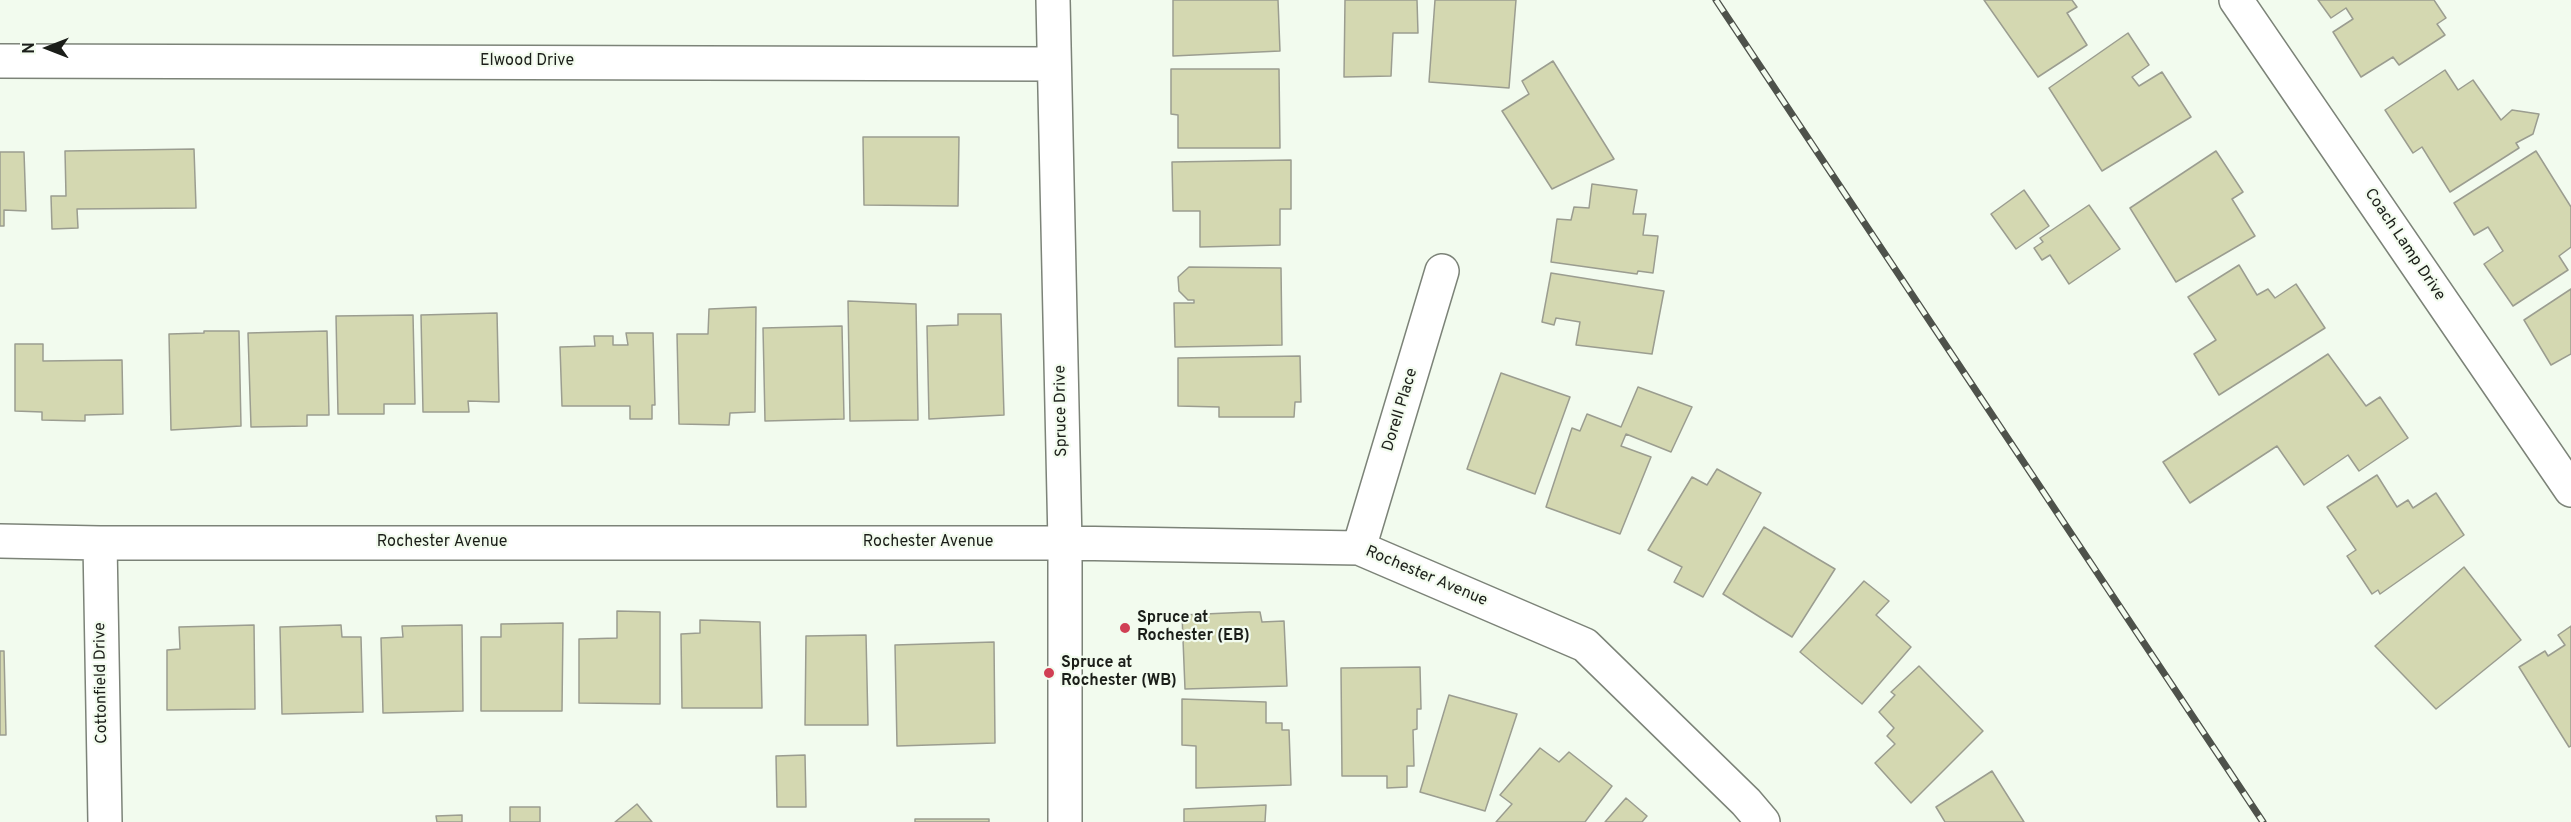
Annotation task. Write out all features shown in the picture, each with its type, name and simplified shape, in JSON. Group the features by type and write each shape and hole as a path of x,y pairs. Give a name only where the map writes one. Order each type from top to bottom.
{"street":[{"name":"Spruce Drive","path":"1053,0 1065,543 1065,822"},
{"name":"Coach Lamp Drive","path":"2236,0 2571,490"},
{"name":"Elwood Drive","path":"0,61 1053,64"},
{"name":"Dorell Place","path":"1359,548 1443,271"},
{"name":"Rochester Avenue","path":"0,541 100,543 1065,543 1359,548 1585,645 1746,802 1763,822"},
{"name":"Cottonfield Drive","path":"100,543 105,822"}],"building":[{"path":"1173,0 1278,0 1280,51 1173,56"},
{"path":"1345,0 1417,0 1418,33 1393,33 1391,76 1344,77"},
{"path":"1435,0 1516,0 1509,88 1429,82"},
{"path":"1984,0 2072,0 2077,7 2067,13 2087,45 2038,77"},
{"path":"2318,0 2434,0 2446,18 2437,24 2445,35 2399,65 2393,57 2361,77 2333,32 2353,19 2346,8 2331,18"},
{"path":"2128,33 2149,65 2132,77 2139,86 2162,72 2191,117 2102,171 2049,88"},
{"path":"1553,61 1614,159 1552,189 1502,111 1529,94 1522,81"},
{"path":"1171,69 1279,69 1280,148 1178,148 1178,115 1171,114"},
{"path":"2445,70 2458,90 2473,80 2501,120 2512,110 2539,114 2533,134 2516,143 2519,148 2450,192 2422,147 2413,153 2385,110"},
{"path":"863,137 959,137 958,206 864,205"},
{"path":"194,149 196,208 77,209 78,228 52,229 51,196 66,196 65,151"},
{"path":"2216,151 2243,192 2232,199 2255,236 2176,282 2130,208"},
{"path":"2536,151 2571,207 2571,247 2559,256 2568,270 2513,306 2484,264 2503,251 2488,227 2474,235 2454,203"},
{"path":"0,152 24,152 26,211 4,210 4,226 0,226"},
{"path":"1291,160 1291,209 1280,209 1280,245 1200,247 1200,211 1173,211 1172,162"},
{"path":"1592,184 1637,190 1633,214 1646,214 1643,235 1658,236 1653,273 1638,271 1637,274 1551,262 1557,219 1571,220 1574,207 1589,208"},
{"path":"2024,190 2049,226 2016,249 1991,214"},
{"path":"2089,205 2120,249 2069,284 2050,255 2042,260 2034,248 2043,242 2040,238"},
{"path":"2239,265 2257,295 2268,289 2275,298 2296,284 2325,328 2219,395 2194,354 2216,340 2188,297"},
{"path":"1189,267 1281,268 1282,345 1175,347 1174,303 1194,303 1194,300 1188,300 1179,291 1178,277"},
{"path":"1551,273 1664,291 1652,354 1576,345 1580,322 1556,318 1554,325 1542,322"},
{"path":"2571,289 2571,354 2551,365 2524,320"},
{"path":"848,301 916,304 918,420 850,421"},
{"path":"756,307 755,412 730,413 729,425 679,424 677,334 708,334 709,309"},
{"path":"497,313 499,402 468,401 469,412 423,412 421,315"},
{"path":"958,314 1001,314 1004,415 929,419 927,326 958,325"},
{"path":"413,315 415,404 384,404 384,414 338,414 336,316"},
{"path":"842,326 844,419 765,421 763,328"},
{"path":"204,331 239,331 241,426 171,430 169,334 204,333"},
{"path":"327,331 329,415 307,415 307,426 251,427 248,333"},
{"path":"626,333 653,333 655,405 652,405 652,419 630,419 630,406 562,406 560,347 595,346 594,336 613,336 613,345 628,345"},
{"path":"15,344 43,344 43,361 122,360 123,414 85,415 85,421 42,420 42,412 15,411"},
{"path":"2328,354 2366,406 2380,397 2408,438 2359,471 2348,455 2304,485 2277,446 2190,503 2163,462"},
{"path":"1300,356 1301,402 1295,402 1294,417 1219,417 1219,407 1178,406 1178,358"},
{"path":"1501,373 1570,397 1535,494 1467,469"},
{"path":"1638,387 1692,407 1671,452 1626,434 1621,446 1651,457 1620,534 1546,507 1572,428 1580,431 1587,414 1621,427"},
{"path":"1717,469 1761,493 1703,597 1674,582 1682,567 1648,550 1692,477 1707,485"},
{"path":"2377,475 2397,507 2408,500 2413,508 2436,493 2464,535 2380,594 2378,590 2372,594 2347,556 2356,550 2327,507"},
{"path":"1764,527 1835,569 1792,637 1723,594"},
{"path":"2464,567 2521,640 2436,709 2375,646"},
{"path":"1864,581 1889,601 1876,615 1911,647 1862,704 1800,652"},
{"path":"617,611 660,612 660,704 579,703 579,639 617,638"},
{"path":"1260,612 1262,622 1284,621 1287,686 1185,689 1182,615"},
{"path":"700,620 760,622 762,708 682,708 681,634 700,633"},
{"path":"563,623 562,711 481,711 481,637 501,637 501,624"},
{"path":"254,625 255,709 167,710 167,650 180,649 179,627"},
{"path":"341,625 342,637 361,637 363,712 282,714 280,627"},
{"path":"462,625 463,711 383,713 381,638 403,637 402,626"},
{"path":"2571,626 2571,746 2569,747 2519,667 2545,651 2548,656 2565,645 2558,635"},
{"path":"866,635 868,725 805,725 806,636"},
{"path":"994,642 995,743 897,746 895,645"},
{"path":"0,651 4,651 6,735 0,735"},
{"path":"1919,666 1983,731 1911,803 1875,763 1895,744 1887,736 1894,728 1879,712 1895,695 1891,692"},
{"path":"1420,667 1421,709 1417,709 1417,729 1413,730 1414,766 1407,766 1407,787 1387,788 1387,776 1342,776 1341,668"},
{"path":"1449,695 1517,714 1485,811 1420,792"},
{"path":"1182,699 1266,702 1266,723 1282,723 1282,730 1289,730 1291,785 1196,788 1196,746 1182,745"},
{"path":"1540,748 1559,762 1569,752 1612,786 1585,822 1496,822 1512,804 1500,795"},
{"path":"805,755 806,807 777,807 776,756"},
{"path":"1992,771 2024,822 1945,822 1936,807"},
{"path":"1626,798 1647,816 1642,822 1605,822"},
{"path":"637,804 652,822 615,822"},
{"path":"1266,805 1265,822 1184,822 1184,809"},
{"path":"510,807 540,807 540,822 510,822"},
{"path":"462,815 462,822 437,822 436,816"},
{"path":"915,819 989,819 989,822 915,822"}],"railway":[{"path":"1716,0 2263,822"}],"place":[{"name":"Spruce at Rochester (EB)","path":"1125,628"},
{"name":"Spruce at Rochester (WB)","path":"1049,673"}]}
